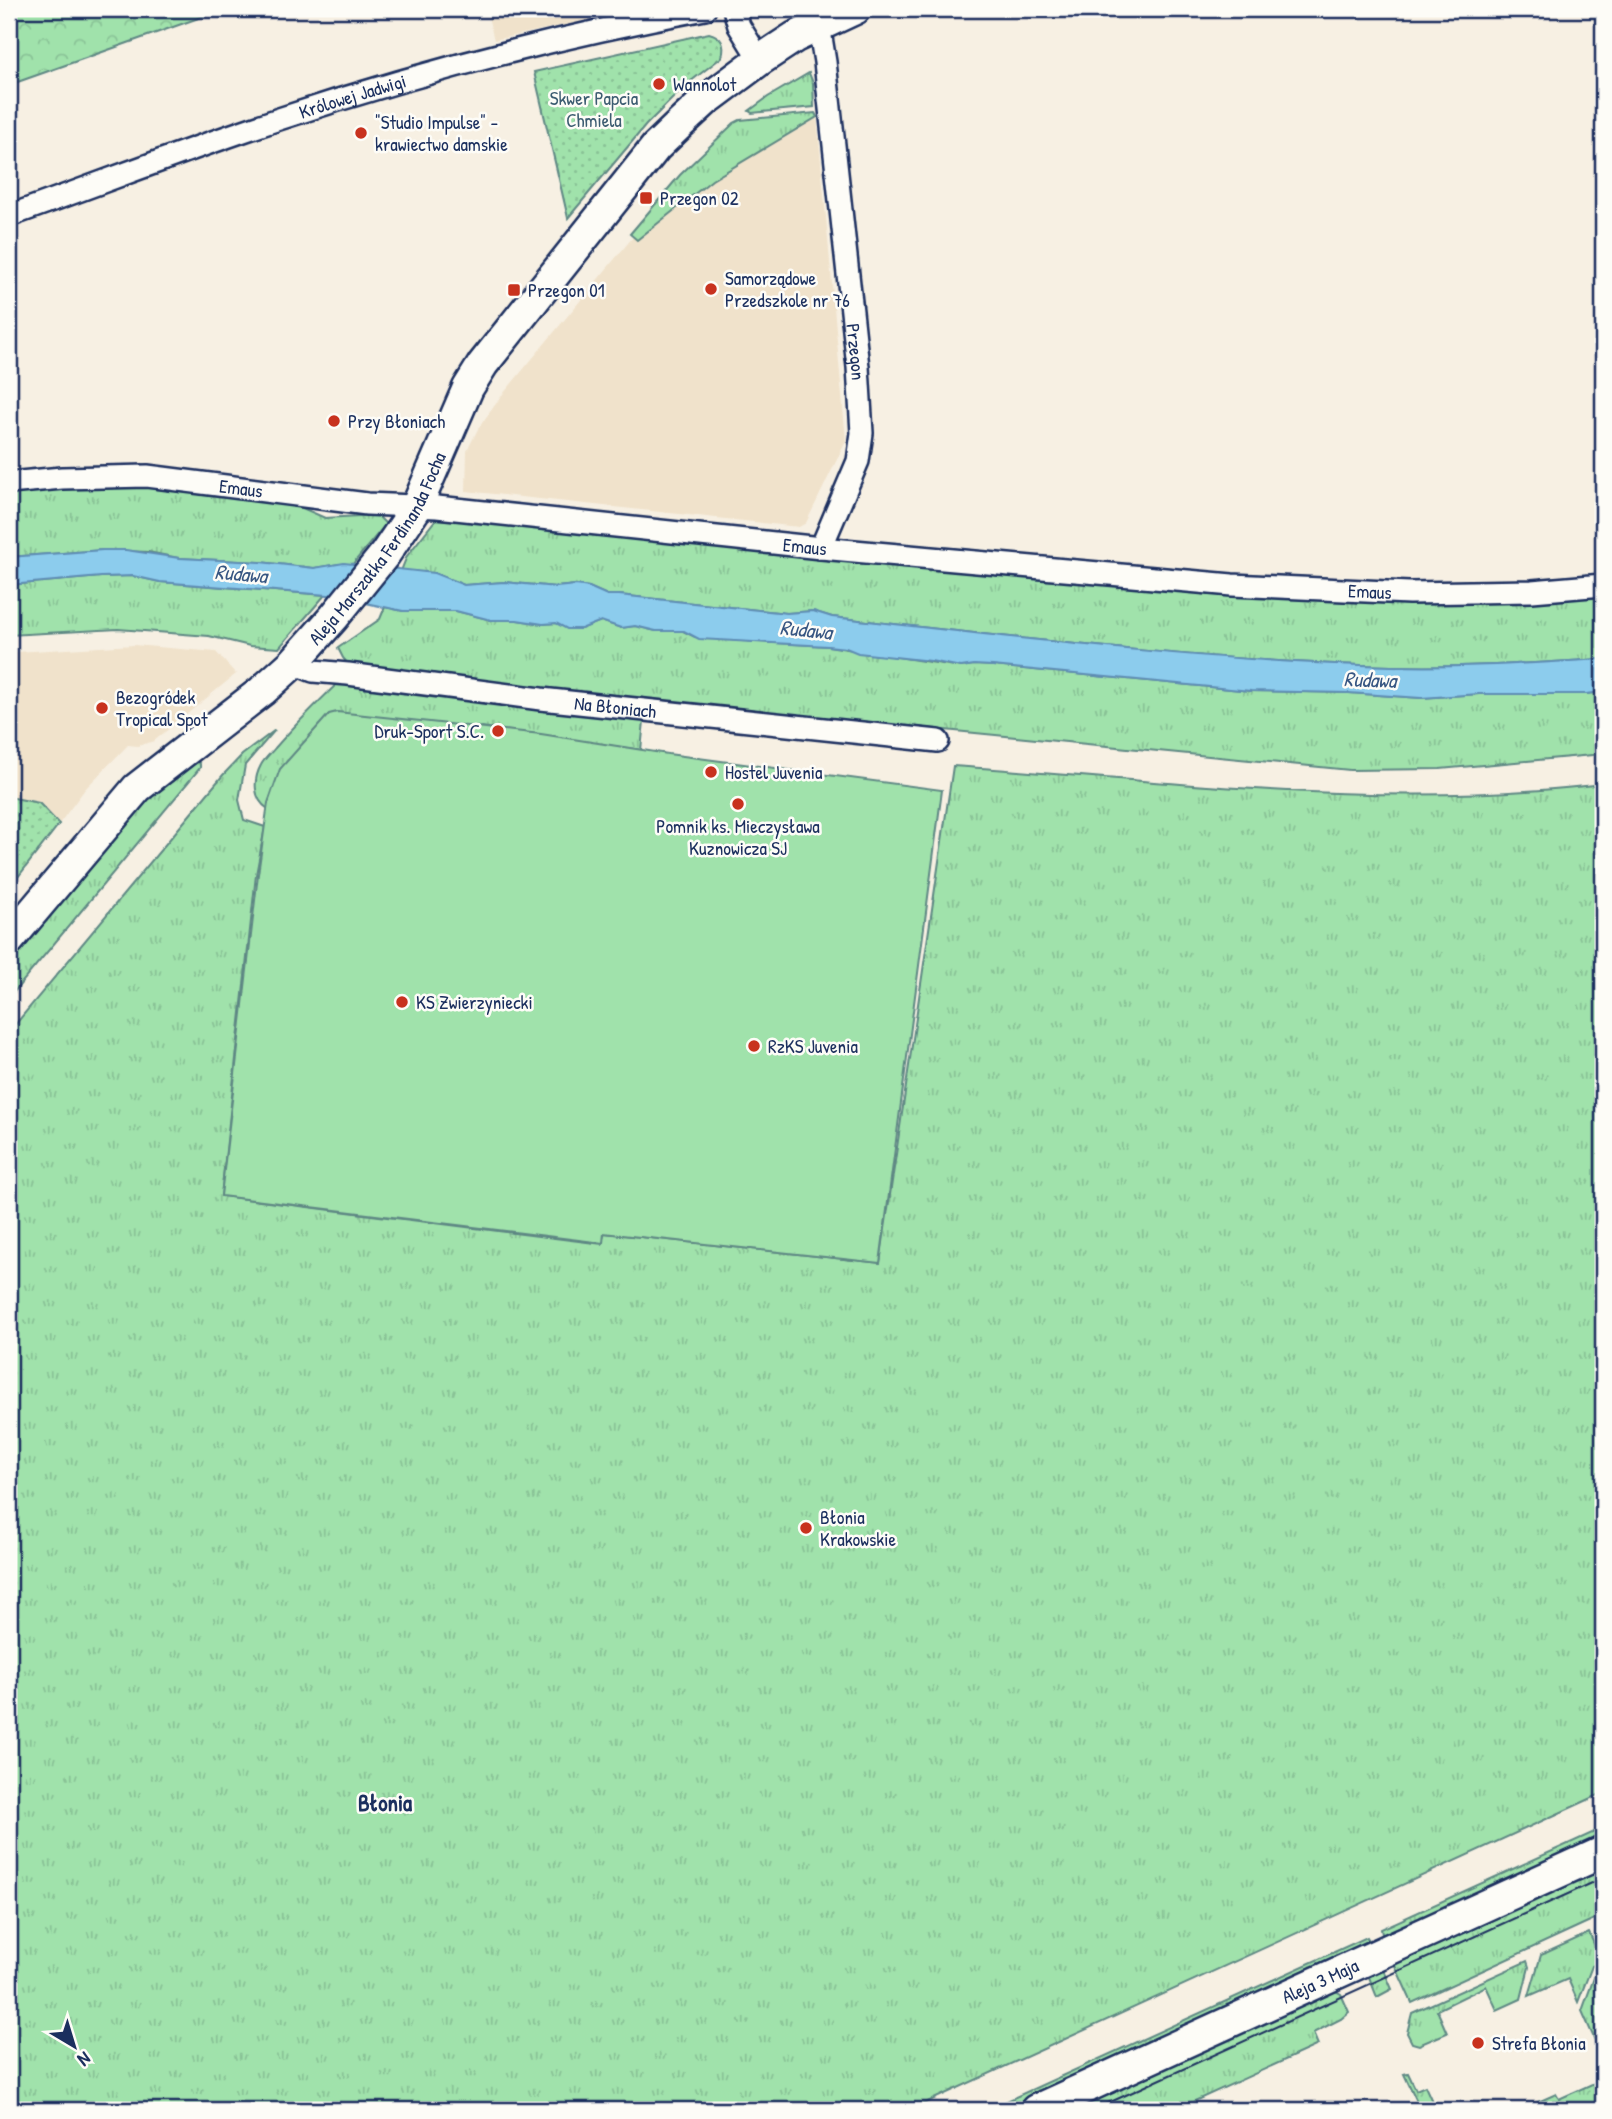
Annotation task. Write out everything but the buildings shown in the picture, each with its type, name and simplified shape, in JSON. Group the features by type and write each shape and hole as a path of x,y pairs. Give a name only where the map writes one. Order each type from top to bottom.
{"street":[{"name":"Królowej Jadwigi","path":"9,216 276,120 423,74 544,43 705,9"},
{"path":"734,9 739,26 760,60 819,25 855,9"},
{"name":"Przegon","path":"819,25 852,311 862,433 858,460 821,548"},
{"name":"Aleja Marszałka Ferdinanda Focha","path":"9,940 137,788 262,691 293,663 334,617 385,554 416,508 468,388 500,341 656,147 705,101 760,60"},
{"name":"Emaus","path":"9,483 62,478 147,476 346,501 579,521 821,548 1287,588 1409,593 1532,591 1603,585"},
{"name":"Na Błoniach","path":"293,663 313,671 541,699 938,741"},
{"name":"Aleja 3 Maja","path":"1036,2110 1603,1852"}],"shaded area":[{"path":"486,9 641,9 494,40"},
{"name":"Samorządowe Przedszkole nr 76","path":"817,117 846,441 806,523 799,527 466,491 467,451 479,427 503,394 633,237 637,240 712,180"},
{"name":"Bezogródek Tropical Spot","path":"134,645 216,652 236,674 154,741 138,746 128,745 85,789 59,824 39,803 9,797 9,655 16,652"}],"green space":[{"path":"9,9 224,9 9,85"},
{"name":"Skwer Papcia Chmiela","path":"709,33 721,41 722,57 686,85 646,125 568,218 534,72"},
{"path":"809,73 813,83 814,107 752,113 749,111 768,97"},
{"path":"815,113 817,117 712,180 637,240 630,234 680,175 734,123 740,120"},
{"path":"116,484 174,486 284,500 325,518 377,515 386,524 352,565 314,568 103,550 9,557 9,493"},
{"path":"436,519 1098,579 1603,591 1603,659 1418,666 1251,659 972,633 832,617 813,611 787,613 607,595 576,585 556,587 504,582 464,585 434,573 401,571 407,556"},
{"path":"133,576 160,582 325,595 279,648 250,646 209,636 118,629 9,635 9,585"},
{"path":"385,607 403,611 456,611 491,620 557,623 581,629 601,621 621,628 635,626 656,631 683,631 695,637 828,646 961,667 993,666 1251,691 1421,698 1603,692 1603,754 1440,769 1350,770 540,690 349,665 338,648 380,619"},
{"path":"341,680 644,721 641,750 482,727 268,809 259,800 256,789 261,765 291,730"},
{"path":"337,712 541,734 668,754 942,790 880,1263 604,1233 603,1243 221,1196 268,803 280,769 329,714"},
{"name":"Błonia Krakowskie","path":"275,730 245,765 239,800 244,820 265,827 256,875 221,1196 602,1244 604,1233 880,1263 953,766 1196,785 1360,794 1522,791 1603,784 1603,1793 910,2110 9,2110 9,1032 223,775 242,755"},
{"path":"195,757 200,768 9,998 9,960 124,819"},
{"path":"9,797 39,803 59,824 14,882 9,878"},
{"path":"1603,1828 1603,1838 1383,1939 1381,1929"},
{"path":"1603,1866 1603,1915 1412,2003 1393,1961"},
{"path":"1589,1933 1602,1961 1592,1966 1578,2002 1568,1979 1529,1996 1541,1955"},
{"path":"1367,1937 1371,1944 1007,2110 987,2110"},
{"path":"1527,1961 1529,1967 1521,1999 1497,2010 1486,1986 1437,2010 1447,2033 1419,2045 1412,2043 1407,2033 1412,2013"},
{"path":"1382,1966 1392,1989 1377,1997 1369,1977"},
{"path":"1603,1972 1603,2042 1597,2045 1582,2011 1595,1975"},
{"path":"1332,1989 1341,1994 1349,2012 1313,2033 1318,2045 1175,2110 1065,2110"},
{"path":"1408,2073 1416,2090 1425,2086 1436,2110 1421,2110 1404,2074"},
{"path":"1603,2079 1603,2110 1520,2110 1556,2094 1559,2099"}],"water":[{"name":"Rudawa","path":"103,550 314,568 344,563 434,573 464,585 504,582 556,587 576,585 607,595 787,613 813,611 832,617 972,633 1251,659 1418,666 1603,659 1603,692 1421,698 1251,691 993,666 961,667 858,653 846,648 828,646 699,639 684,631 656,631 635,626 621,628 601,621 581,629 567,629 556,623 491,620 456,611 403,611 328,595 160,582 133,576 9,585 9,557"}],"tram line":[{"path":"1093,2110 1603,1878"}],"place":[{"name":"Wannolot","path":"659,84"},
{"name":"\"Studio Impulse\" - krawiectwo damskie","path":"361,133"},
{"name":"Przegon 02","path":"646,198"},
{"name":"Samorządowe Przedszkole nr 76","path":"711,289"},
{"name":"Przegon 01","path":"514,290"},
{"name":"Przy Błoniach","path":"334,421"},
{"name":"Bezogródek Tropical Spot","path":"102,708"},
{"name":"Druk-Sport S.C.","path":"498,731"},
{"name":"Hostel Juvenia","path":"711,772"},
{"name":"Pomnik ks. Mieczysława Kuznowicza SJ","path":"738,804"},
{"name":"KS Zwierzyniecki","path":"402,1002"},
{"name":"RzKS Juvenia","path":"754,1046"},
{"name":"Błonia Krakowskie","path":"806,1528"},
{"name":"Strefa Błonia","path":"1478,2043"}],"district":[{"name":"Błonia","path":"385,1803"}]}
